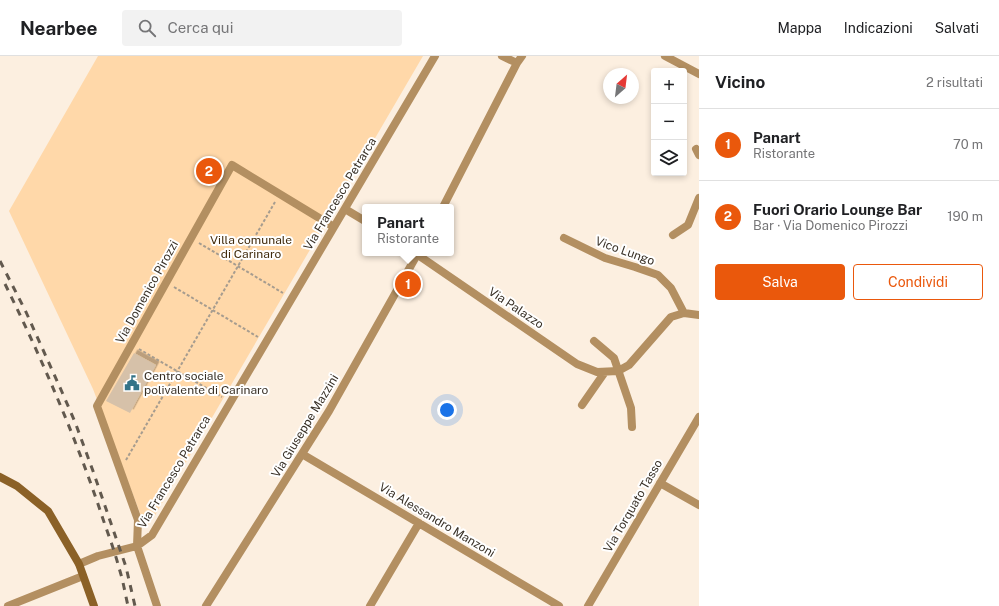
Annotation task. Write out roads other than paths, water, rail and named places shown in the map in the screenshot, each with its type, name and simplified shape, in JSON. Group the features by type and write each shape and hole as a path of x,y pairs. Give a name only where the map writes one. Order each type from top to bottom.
{"main road":[{"path":"0,477 17,486 48,511 78,564 94,606"}],"street":[{"name":"Via Francesco Petrarca","path":"137,546 152,535 435,56"},
{"path":"445,204 520,60 502,56"},
{"path":"665,56 699,74"},
{"name":"Via Domenico Pirozzi","path":"137,546 138,520 97,406 232,165 334,227"},
{"path":"673,235 688,225 699,198"},
{"path":"345,208 362,219"},
{"name":"Vico Lungo","path":"564,238 605,258 635,266 658,275 671,288 684,313"},
{"name":"Via Giuseppe Mazzini","path":"206,606 329,411 415,256"},
{"name":"Via Palazzo","path":"421,256 577,364 597,372 618,371"},
{"path":"618,371 629,365 671,317 684,313 699,315"},
{"path":"594,341 614,358 631,408 632,427"},
{"path":"582,405 606,371"},
{"name":"Via Torquato Tasso","path":"588,606 660,483 696,429 699,417"},
{"name":"Via Alessandro Manzoni","path":"302,454 559,606"},
{"path":"660,483 699,505"},
{"path":"370,606 419,523"},
{"path":"78,564 98,556 137,546 157,606"},
{"path":"8,606 83,576"}],"railway":[{"path":"0,261 26,312 75,422 126,567 135,606"},
{"path":"5,284 44,367 79,452 115,553 128,606"}],"place":[{"name":"Fuori Orario Lounge Bar","path":"209,171"},
{"name":"Panart","path":"408,284"},
{"name":"Centro sociale polivalente di Carinaro","path":"132,383"}],"park label":[{"name":"Villa comunale di Carinaro","path":"251,247"}]}
